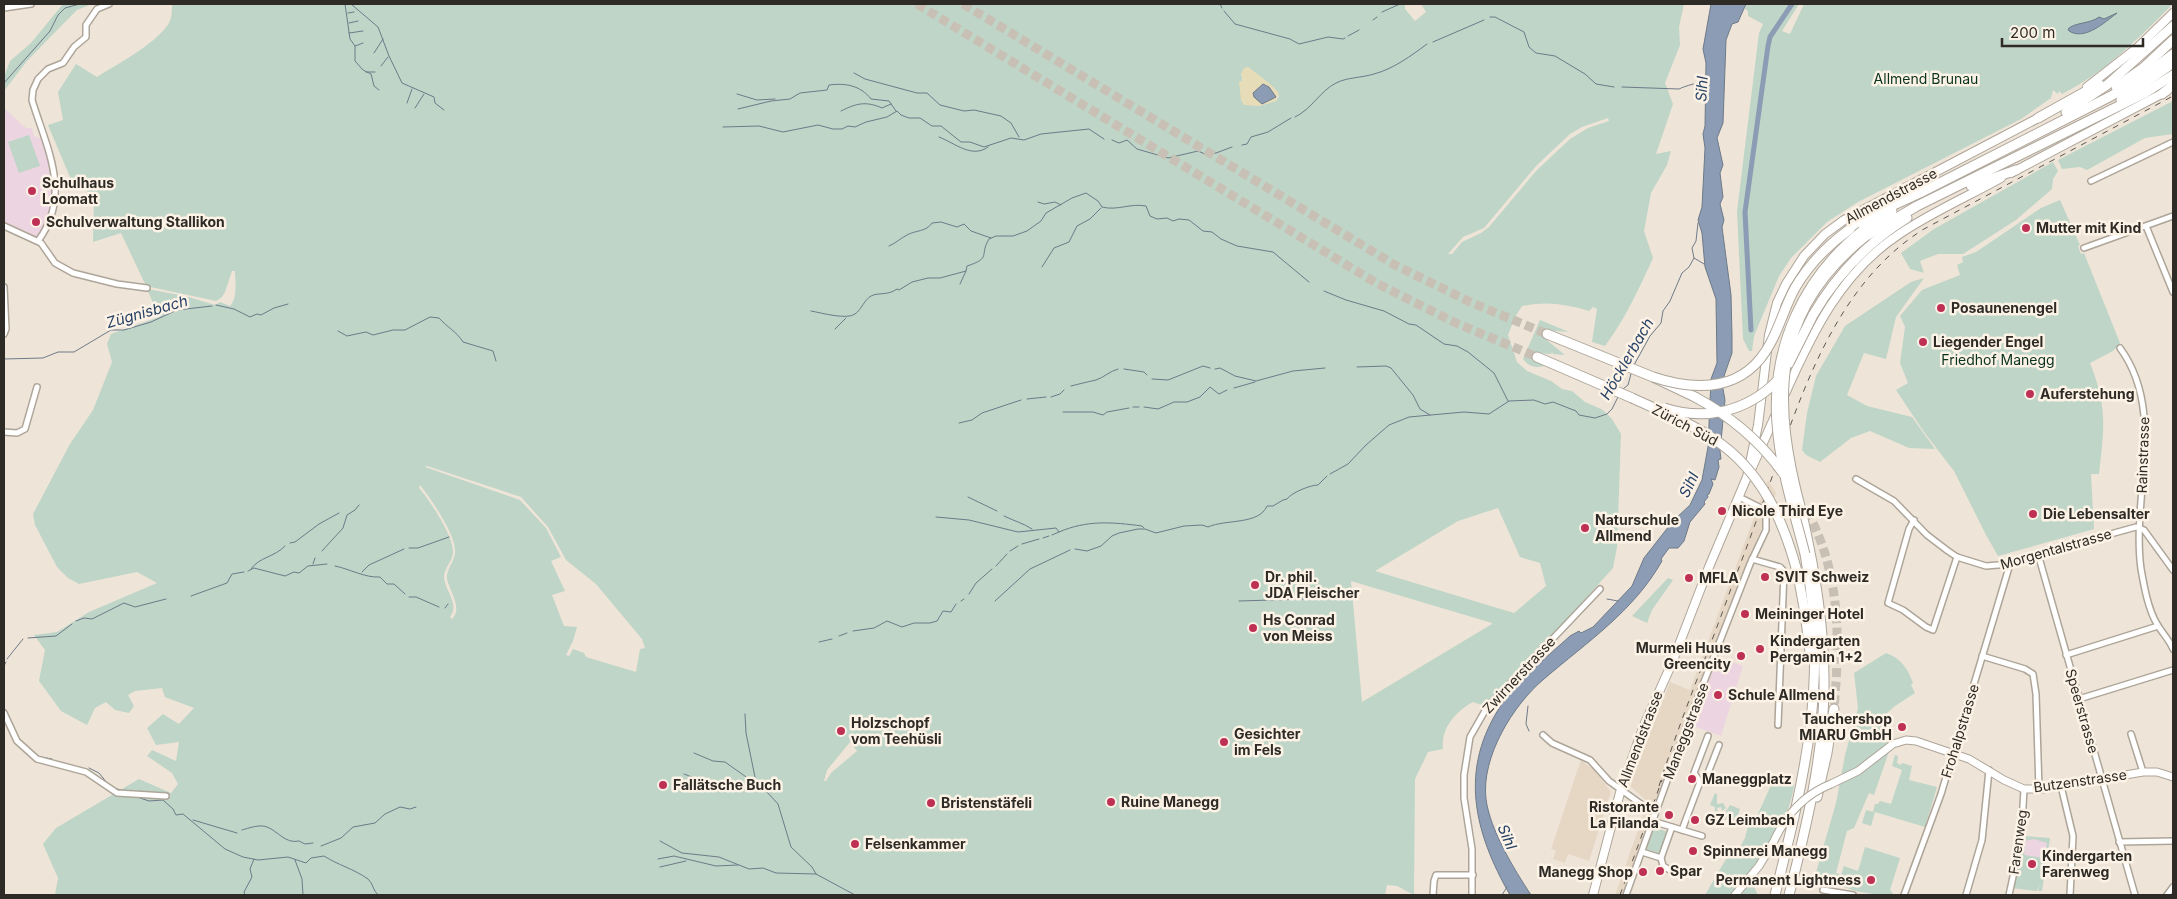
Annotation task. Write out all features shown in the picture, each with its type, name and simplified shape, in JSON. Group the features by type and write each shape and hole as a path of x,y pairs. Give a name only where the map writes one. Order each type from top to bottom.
{"highway":[{"path":"2028,136 2099,90 2173,26"},
{"path":"2076,113 2132,76 2173,40"},
{"path":"1653,377 1683,385 1706,386 1729,381 1750,368 1768,348 1793,293 1806,271 1825,248 1850,229 1870,216 1920,193 2132,84 2173,54"},
{"path":"2038,118 2096,86 2134,61"},
{"path":"2091,118 2148,82 2173,63"},
{"path":"1537,357 1632,398 1675,411 1703,414 1728,411 1756,398 1783,374 1813,315 1867,237 1917,206 1952,190 2091,118 2145,93 2173,75"},
{"path":"2057,136 2131,104 2173,80"},
{"path":"2162,94 2173,87"},
{"path":"1941,197 2016,170"},
{"path":"1867,237 1899,223 1952,190"},
{"path":"1799,858 1816,770 1823,717 1824,652 1814,588 1786,449 1782,412 1784,374 1793,337 1811,297 1835,265 1920,193"},
{"path":"1547,334 1653,377 1712,407 1749,434 1784,474 1807,511"},
{"name":"Zürich Süd","path":"1632,398 1713,439 1733,454 1751,472 1766,493 1783,527 1796,569 1804,605 1810,656 1813,708"},
{"path":"1775,895 1800,795 1810,741 1815,654 1814,588"},
{"path":"1789,895 1824,768 1834,709"}],"main road":[{"name":"Allmendstrasse","path":"1747,477 1762,398 1769,335 1777,303 1795,269 1816,242 1853,214 2038,118 2121,61 2173,13"},
{"name":"Allmendstrasse","path":"1593,895 1621,788 1652,705 1672,663 1747,477 1779,407 1825,312 1844,285 1869,257 1906,229 2162,94"},
{"path":"1762,398 1767,408 1779,407"},
{"name":"Butzenstrasse","path":"1735,895 1759,866 1784,822 1797,806 1816,791 1858,771 1890,745 1898,741 1916,740 1969,759 2004,780 2024,789 2061,786 2143,772 2157,772 2173,777"}],"street":[{"path":"4,8 31,4"},
{"path":"38,241 50,218 55,187 52,160 34,108 33,90 43,73 63,63 74,47 83,41 87,34 86,25 97,9 109,4"},
{"path":"2091,181 2173,142"},
{"path":"2084,248 2173,216"},
{"path":"4,226 38,241 46,248 55,263 73,273 108,282 147,288"},
{"path":"2146,226 2173,292"},
{"path":"4,287 6,329 4,334"},
{"name":"Rainstrasse","path":"2120,348 2130,363 2144,402 2140,527 2142,570 2154,618 2168,638 2173,650"},
{"path":"4,432 17,433 25,429 37,387"},
{"name":"Morgentalstrasse","path":"1856,479 1894,501 1932,539 1957,557 1986,566 2010,564 2132,527 2140,527"},
{"name":"Maneggstrasse","path":"1626,895 1652,821 1752,559 1766,530 1766,517 1758,506 1739,497"},
{"path":"1914,520 1909,529 1888,603 1903,610 1933,630 1957,557"},
{"path":"2140,527 2173,567"},
{"name":"Speerstrasse","path":"2038,554 2135,895"},
{"path":"1752,559 1780,567 1784,570 1778,725"},
{"name":"Frohalpstrasse","path":"1904,895 1927,835 2010,564"},
{"name":"Zwirnerstrasse","path":"1472,895 1472,849 1464,798 1466,755 1472,731 1486,709 1600,589"},
{"path":"2066,655 2158,626"},
{"path":"1982,656 2025,668 2033,674 2036,694 2038,789"},
{"path":"2079,699 2173,670"},
{"path":"4,713 17,740 29,754 37,759 86,772 117,793 166,796"},
{"path":"2131,734 2143,772"},
{"path":"1543,735 1552,743 1590,760 1604,776 1655,814"},
{"path":"1700,782 1694,773 1708,736"},
{"path":"1682,830 1700,782 1706,778 1718,745"},
{"path":"1966,895 1982,840 1989,770"},
{"path":"2061,786 2073,836 2070,895"},
{"name":"Farenweg","path":"2009,895 2021,840 2024,789"},
{"path":"1652,821 1702,836"},
{"path":"1670,870 1663,866 1661,858 1672,827"},
{"path":"2119,842 2173,841"},
{"path":"1642,852 1661,858"},
{"path":"1433,895 1436,875 1473,876"},
{"path":"2167,895 2173,886"},
{"path":"1823,890 1853,895"}],"shaded area":[{"path":"4,108 26,128 32,128 34,136 43,139 50,160 53,189 49,217 41,235 36,237 4,225"},
{"path":"1768,480 1776,493 1740,579 1623,895 1615,895 1648,802 1631,787 1632,779 1670,682 1690,690"},
{"name":"Schule Allmend","path":"1717,656 1743,666 1721,736 1690,725"},
{"path":"1581,760 1594,770 1611,792 1589,861 1568,854 1565,863 1553,859 1556,851 1551,849"},
{"name":"Kindergarten Farenweg","path":"2023,836 2050,838 2046,863 2037,891 2012,888"}],"green space":[{"path":"63,4 92,4 77,10 27,61 4,91 4,77 10,61 31,43"},
{"path":"172,4 1405,4 1405,9 1415,21 1426,12 1421,4 1684,4 1679,27 1680,45 1665,83 1673,104 1656,154 1671,151 1667,165 1651,193 1644,231 1653,258 1631,304 1605,346 1592,342 1597,309 1593,307 1589,311 1556,304 1522,306 1515,317 1508,335 1517,362 1527,371 1551,381 1562,389 1572,391 1585,402 1603,410 1612,419 1621,434 1617,547 1613,568 1548,640 1484,706 1473,702 1450,721 1444,734 1443,749 1428,752 1415,779 1414,895 1397,886 1387,885 1385,895 55,895 58,878 43,844 56,828 139,779 171,793 178,784 172,773 147,756 152,750 176,761 179,742 156,745 147,728 163,714 179,724 194,708 165,697 162,688 135,691 128,695 134,706 129,713 115,710 106,702 95,708 87,725 61,711 39,681 45,650 34,635 57,632 89,612 157,583 137,572 79,584 68,578 57,567 35,525 33,514 70,444 93,410 112,362 107,344 111,334 159,317 147,289 185,296 215,305 220,302 230,306 236,289 235,271 232,271 222,297 216,301 146,286 121,233 93,242 94,198 84,188 75,189 48,125 63,120 58,92 76,64 97,77 135,54 167,26 170,21","holes":["1248,67 1276,90 1279,96 1276,101 1259,106 1244,104 1242,101 1241,74","1608,118 1609,121 1588,128 1570,139 1536,171 1489,227 1462,242 1452,254 1448,254 1463,237 1484,228 1537,165 1570,134 1582,127","427,466 521,497 548,527 566,560 596,584 642,639 645,648 640,649 636,672 586,657 584,653 573,649 569,656 566,655 577,627 564,626 552,595 565,591 551,561 561,557 546,528 520,500 425,467","420,485 448,528 455,546 454,557 447,575 456,605 455,615 452,619 450,617 453,612 453,602 444,577 453,555 452,545 440,518 419,488","1498,508 1520,557 1540,563 1546,586 1514,613 1375,571 1458,521","1351,581 1492,624 1362,702","850,742 857,751 824,781 827,770"]},
{"name":"Allmend Brunau","path":"1746,4 1799,4 1782,31 1790,34 1804,4 2173,4 2121,54 2078,85 2062,94 2059,91 2058,94 2053,90 2051,98 2021,119 1858,202 1827,222 1791,258 1779,276 1754,336 1752,351 1749,351 1743,339 1737,211 1759,33 1763,24 1748,16 1748,11 1745,9"},
{"path":"2173,101 2173,134 2145,138 2087,170 2080,167 2062,169 2058,160"},
{"path":"29,135 40,166 19,173 8,142"},
{"path":"2053,162 2058,171 2053,179 2052,189 2016,220 1963,254 1938,254 1920,261 1924,273 1910,269 1901,253 1934,229"},
{"name":"Friedhof Manegg","path":"2060,200 2080,245 2078,246 2081,254 2084,253 2120,343 2113,351 2090,363 2100,393 2103,418 2099,474 2091,474 2094,529 1998,556 1954,471 1924,432 1896,390 1908,383 1900,363 1905,327 1900,316 1922,290 1960,275 1957,265 1963,262 1962,257 1976,252 2041,208"},
{"path":"1924,278 1896,317 1886,359 1864,353 1847,395 1867,406 1912,417 1935,449 1909,448 1870,431 1851,438 1820,462 1806,455 1802,450 1807,413 1816,376 1845,326 1911,282"},
{"path":"1540,320 1569,332 1544,330 1542,333 1543,337 1565,355 1553,354 1552,352 1551,354 1536,353 1533,358 1544,366 1535,367 1523,359"},
{"path":"1668,578 1673,580 1652,610 1647,623 1632,616"},
{"path":"1886,653 1900,661 1909,673 1913,683 1911,685 1915,693 1895,706 1878,721 1883,727 1890,729 1894,737 1874,795 1869,793 1854,828 1847,831 1836,873 1841,875 1844,866 1858,871 1865,847 1900,858 1890,890 1894,895 1879,895 1855,891 1815,876 1836,803 1845,755 1858,708 1854,673"},
{"path":"1895,755 1898,756 1897,763 1912,766 1909,780 1937,787 1925,827 1875,812 1871,826 1862,823 1866,810 1873,812 1875,804 1878,804 1880,801 1891,804 1902,770 1892,766"},
{"path":"1779,778 1794,784 1792,797 1777,832 1748,875 1758,895 1705,895 1726,859 1735,856 1745,838 1751,815 1757,816 1772,783"},
{"path":"1715,793 1717,794 1717,804 1723,803 1726,808 1722,811 1721,807 1717,808 1718,814 1724,814 1730,805 1740,809 1735,823 1715,816 1715,807 1710,805"},
{"path":"1654,827 1668,832 1660,854 1646,849"},
{"name":"Kindergarten Farenweg","path":"2023,836 2050,838 2042,891 2038,891 2040,884 2037,891 2012,888 2017,867 2022,866 2018,865 2023,844 2025,846 2024,855 2045,858 2047,843 2034,839 2024,841"}],"sand":[{"path":"1248,67 1279,93 1276,101 1259,106 1244,105 1241,100 1239,82 1243,80 1241,74 1244,68"}],"water":[{"name":"Sihl","path":"1711,4 1746,4 1738,22 1732,24 1726,40 1723,123 1717,138 1723,165 1720,173 1723,197 1720,204 1724,220 1722,227 1731,295 1732,336 1732,353 1724,376 1723,389 1725,400 1720,451 1721,459 1718,460 1719,467 1715,480 1711,479 1713,484 1704,502 1705,504 1690,522 1684,541 1678,548 1669,548 1650,579 1623,611 1532,690 1501,733 1494,749 1486,783 1488,811 1510,861 1531,895 1510,895 1487,848 1476,800 1476,776 1480,752 1488,728 1509,694 1525,677 1570,636 1593,627 1632,586 1644,558 1673,521 1690,505 1702,480 1708,447 1711,379 1717,363 1716,299 1705,267 1702,233 1698,220 1702,207 1705,148 1703,134 1705,126 1706,63 1703,49"},
{"path":"2117,13 2101,25 2082,34 2069,31 2068,29 2099,17 2104,19"},
{"path":"1263,84 1269,87 1276,97 1262,104 1254,97 1253,93"}],"waterway":[{"path":"4,83 50,31 58,15 65,8 80,4"},
{"path":"345,4 350,39 355,46 355,61 363,70 371,74 374,86 379,90"},
{"path":"351,4 378,27 402,83 434,97 435,103 444,110"},
{"path":"1220,4 1222,8"},
{"path":"1382,12 1400,4"},
{"path":"1751,330 1745,212 1770,37 1792,4"},
{"path":"1224,11 1235,24 1290,39 1299,44 1328,37 1345,38"},
{"path":"348,13 354,12"},
{"path":"1373,20 1377,17"},
{"path":"1490,17 1495,17 1524,32 1529,47 1536,53 1555,56 1585,74 1596,84 1614,87"},
{"path":"1433,42 1484,20"},
{"path":"349,23 358,21"},
{"path":"1348,36 1359,30"},
{"path":"349,33 363,31"},
{"path":"374,53 383,39"},
{"path":"355,46 363,43"},
{"path":"1295,117 1301,114 1330,86 1345,80 1388,69 1427,44"},
{"path":"381,66 388,57"},
{"path":"366,72 375,72"},
{"path":"854,73 865,79 917,93 927,93 940,105 964,111 974,110 1001,116 1011,123 1019,137"},
{"path":"1622,87 1679,89 1692,84 1706,82"},
{"path":"738,109 771,101 790,99 800,93 827,90 829,85 841,84 857,88 871,99 889,101 896,111"},
{"path":"407,103 412,89"},
{"path":"415,108 424,94"},
{"path":"737,94 757,100 775,99"},
{"path":"841,111 862,104 871,104 882,108 891,104"},
{"path":"723,127 759,126 783,132 818,125 842,129 887,117 897,111 909,118 920,118 932,126 941,126 961,142 970,142 984,147 1011,138 1024,140 1041,134 1089,129 1104,139"},
{"path":"1242,145 1247,144 1251,137 1268,132 1291,118"},
{"path":"939,137 970,151 982,150 988,147"},
{"path":"1112,140 1119,143 1127,140 1137,149 1168,158 1198,151 1205,154 1216,153 1232,147"},
{"path":"811,311 834,316 851,316 871,296 899,290 912,282 928,278 940,278 966,271 967,266 980,261 984,256 989,239 996,236 1013,236 1027,231 1041,221 1046,213 1072,198 1086,193 1098,201 1102,207 1146,206 1150,216 1157,219 1189,220 1203,231 1212,232 1221,239 1237,246 1273,252 1309,282"},
{"path":"1038,202 1044,204 1055,202 1061,205"},
{"path":"1042,267 1054,248 1069,242 1077,226 1090,219 1101,208"},
{"path":"889,246 910,233 927,228 932,223 941,222 957,227 964,224 971,231 991,238"},
{"name":"Höcklerbach","path":"1694,258 1692,248 1696,241 1698,223"},
{"name":"Höcklerbach","path":"1634,365 1650,336 1661,323 1663,311 1670,301 1682,273 1689,267 1694,258 1704,264"},
{"path":"960,284 966,271"},
{"path":"1324,291 1346,300 1384,311 1409,324 1416,325 1444,344 1457,346 1468,352 1494,373 1508,401"},
{"name":"Zügnisbach","path":"216,305 234,309 250,317 257,314 261,315 274,308 288,304"},
{"name":"Zügnisbach","path":"4,359 43,358 58,352 74,352 111,330 124,330 151,322 177,310 212,306"},
{"name":"Zügnisbach","path":"338,331 347,336 366,332 373,335 393,330 405,330 430,317 439,318 463,342 493,351 496,361"},
{"path":"835,329 846,318"},
{"path":"1152,379 1168,380 1203,366 1210,368"},
{"path":"1357,367 1386,366 1391,368 1413,395 1420,409 1430,415"},
{"path":"1215,369 1220,368 1235,376 1256,381 1293,371 1325,368"},
{"path":"1071,386 1096,380 1118,369"},
{"path":"1124,369 1144,372 1147,375"},
{"name":"Höcklerbach","path":"1623,389 1628,385 1631,374"},
{"path":"1234,388 1255,382"},
{"path":"1144,407 1158,409 1174,402 1187,402 1200,397 1210,387 1219,394 1227,390"},
{"path":"1051,397 1060,394 1064,390"},
{"path":"1027,399 1046,397"},
{"name":"Höcklerbach","path":"1330,474 1348,464 1389,425 1409,417 1464,412 1489,414 1509,401 1534,400 1545,404 1553,402 1576,411 1579,415 1595,418 1607,414 1618,397"},
{"path":"959,423 972,420 982,413 1021,400"},
{"path":"1133,407 1139,407"},
{"path":"1063,412 1093,412 1103,415 1107,412 1129,408"},
{"name":"Höcklerbach","path":"1075,549 1087,551 1101,546 1112,536 1138,529 1145,529 1156,533 1184,526 1202,525 1208,527 1250,519 1263,512 1267,506 1273,506 1287,499 1292,494 1310,486 1318,485 1327,476"},
{"name":"Höcklerbach","path":"968,497 997,511"},
{"path":"322,551 343,528 347,515 359,505"},
{"path":"290,543 295,542 319,524 339,513"},
{"name":"Höcklerbach","path":"1004,516 1032,529"},
{"name":"Höcklerbach","path":"936,517 969,520 1018,532 1056,528 1059,532 1080,525 1100,523 1142,526 1144,528"},
{"name":"Höcklerbach","path":"1052,535 1059,532"},
{"name":"Höcklerbach","path":"1043,538 1049,536"},
{"path":"409,548 418,548 449,537"},
{"name":"Höcklerbach","path":"1022,544 1039,539"},
{"path":"251,569 258,562 277,553 285,546"},
{"name":"Höcklerbach","path":"1010,551 1018,546"},
{"path":"362,572 369,565 404,549"},
{"name":"Höcklerbach","path":"995,601 1030,569 1070,550"},
{"name":"Höcklerbach","path":"996,566 1007,554"},
{"path":"313,564 315,558"},
{"path":"248,571 254,568 285,576 294,572 299,573 308,566 327,564"},
{"path":"335,566 369,576 380,577 387,584 394,584 405,594"},
{"name":"Höcklerbach","path":"969,594 976,583 992,569"},
{"path":"191,596 227,583 232,574 244,572"},
{"path":"409,597 416,597 439,607"},
{"path":"76,621 84,618 92,619 124,603 135,607 166,599"},
{"path":"1239,601 1306,599"},
{"path":"1607,599 1618,601"},
{"path":"445,608 448,604"},
{"name":"Höcklerbach","path":"853,631 874,628 887,621 902,627 914,623 930,623 937,621 943,611 951,612 956,604"},
{"path":"28,638 56,636 72,624"},
{"name":"Höcklerbach","path":"839,636 847,633"},
{"path":"7,659 23,639"},
{"name":"Höcklerbach","path":"819,642 832,639"},
{"path":"4,666 6,662"},
{"path":"1528,706 1526,724 1529,731"},
{"path":"4,707 6,712"},
{"path":"745,714 746,733 756,782"},
{"path":"694,753 713,761 725,762 766,791 778,804 791,847 812,867 816,874 855,895"},
{"path":"36,756 52,759"},
{"path":"89,768 99,773 108,784"},
{"path":"684,774 702,781 764,791"},
{"path":"114,788 124,791"},
{"path":"137,797 149,801 163,800 173,809 176,815 183,814 225,849 243,857 258,860 288,857 306,863 311,858 324,856 368,879 378,895"},
{"path":"321,846 341,838 353,827 375,823 385,814 400,807 410,809 416,807"},
{"path":"193,820 237,833"},
{"path":"242,830 264,826 290,841 299,841 305,844 313,843"},
{"path":"660,841 682,853 719,857 749,869 763,868 776,873 816,874"},
{"path":"658,859 674,856 716,866 738,865"},
{"path":"245,895 244,892 252,877 250,869 254,859"},
{"path":"295,860 302,879 303,895"},
{"path":"660,867 686,861"},
{"path":"1502,895 1507,887"}],"tunnel":[{"path":"917,4 1378,284 1456,323 1537,357"},
{"path":"963,4 1395,265 1470,302 1547,334"},
{"path":"1807,511 1826,559 1836,607 1837,657 1834,709"}],"railway":[{"path":"1659,786 1795,412 1826,342 1845,309 1868,279 1894,252 1924,229 2173,96"},
{"path":"1620,895 1662,780"}],"place":[{"name":"Schulhaus Loomatt","path":"32,191"},
{"name":"Schulverwaltung Stallikon","path":"36,222"},
{"name":"Mutter mit Kind","path":"2026,228"},
{"name":"Posaunenengel","path":"1941,308"},
{"name":"Liegender Engel","path":"1923,342"},
{"name":"Auferstehung","path":"2030,394"},
{"name":"Nicole Third Eye","path":"1722,511"},
{"name":"Die Lebensalter","path":"2033,514"},
{"name":"Naturschule Allmend","path":"1585,528"},
{"name":"SVIT Schweiz","path":"1765,577"},
{"name":"MFLA","path":"1689,578"},
{"name":"Dr. phil. JDA Fleischer","path":"1255,585"},
{"name":"Meininger Hotel","path":"1745,614"},
{"name":"Hs Conrad von Meiss","path":"1253,628"},
{"name":"Kindergarten Pergamin 1+2","path":"1760,649"},
{"name":"Murmeli Huus Greencity","path":"1741,656"},
{"name":"Schule Allmend","path":"1718,695"},
{"name":"Tauchershop MIARU GmbH","path":"1902,727"},
{"name":"Holzschopf vom Teehüsli","path":"841,731"},
{"name":"Gesichter im Fels","path":"1224,742"},
{"name":"Maneggplatz","path":"1692,779"},
{"name":"Fallätsche Buch","path":"663,785"},
{"name":"Ruine Manegg","path":"1111,802"},
{"name":"Bristenstäfeli","path":"931,803"},
{"name":"Ristorante La Filanda","path":"1669,815"},
{"name":"GZ Leimbach","path":"1695,820"},
{"name":"Felsenkammer","path":"855,844"},
{"name":"Spinnerei Manegg","path":"1693,851"},
{"name":"Kindergarten Farenweg","path":"2032,864"},
{"name":"Spar","path":"1660,871"},
{"name":"Manegg Shop","path":"1643,872"},
{"name":"Permanent Lightness","path":"1871,880"}]}
